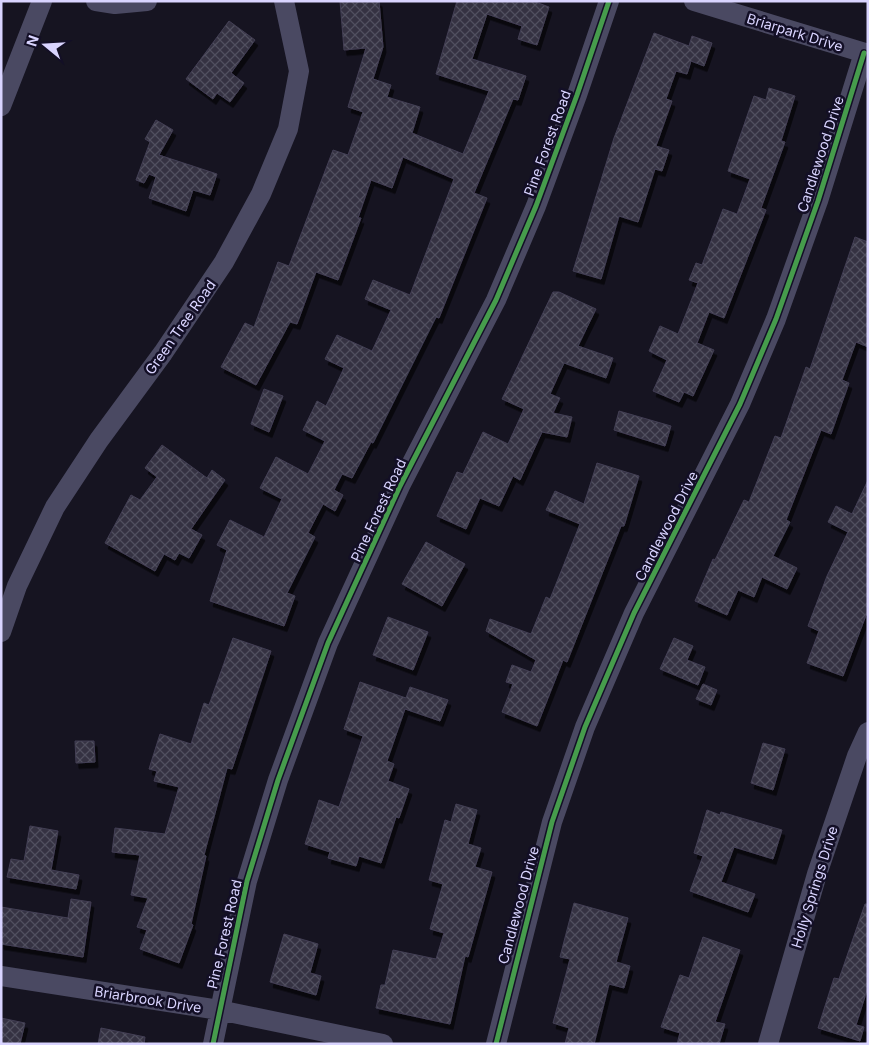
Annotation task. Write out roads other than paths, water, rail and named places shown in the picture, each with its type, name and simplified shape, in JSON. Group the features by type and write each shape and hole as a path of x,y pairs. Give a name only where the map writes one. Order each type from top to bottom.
{"street":[{"path":"1,106 42,1"},
{"path":"96,1 115,4 147,1"},
{"name":"Green Tree Road","path":"1,632 17,586 55,508 99,440 163,353 224,262 261,194 288,129 299,71 284,1"},
{"name":"Pine Forest Road","path":"212,1044 247,881 278,780 328,643 400,486 496,300 536,206 577,96 608,1"},
{"name":"Briarpark Drive","path":"694,1 866,53"},
{"name":"Candlewood Drive","path":"496,1044 552,822 585,727 634,613 740,404 776,320 818,201 866,53"},
{"name":"Holly Springs Drive","path":"768,1044 817,874 857,756 868,732"},
{"name":"Briarbrook Drive","path":"1,976 219,1010 383,1044"}]}
